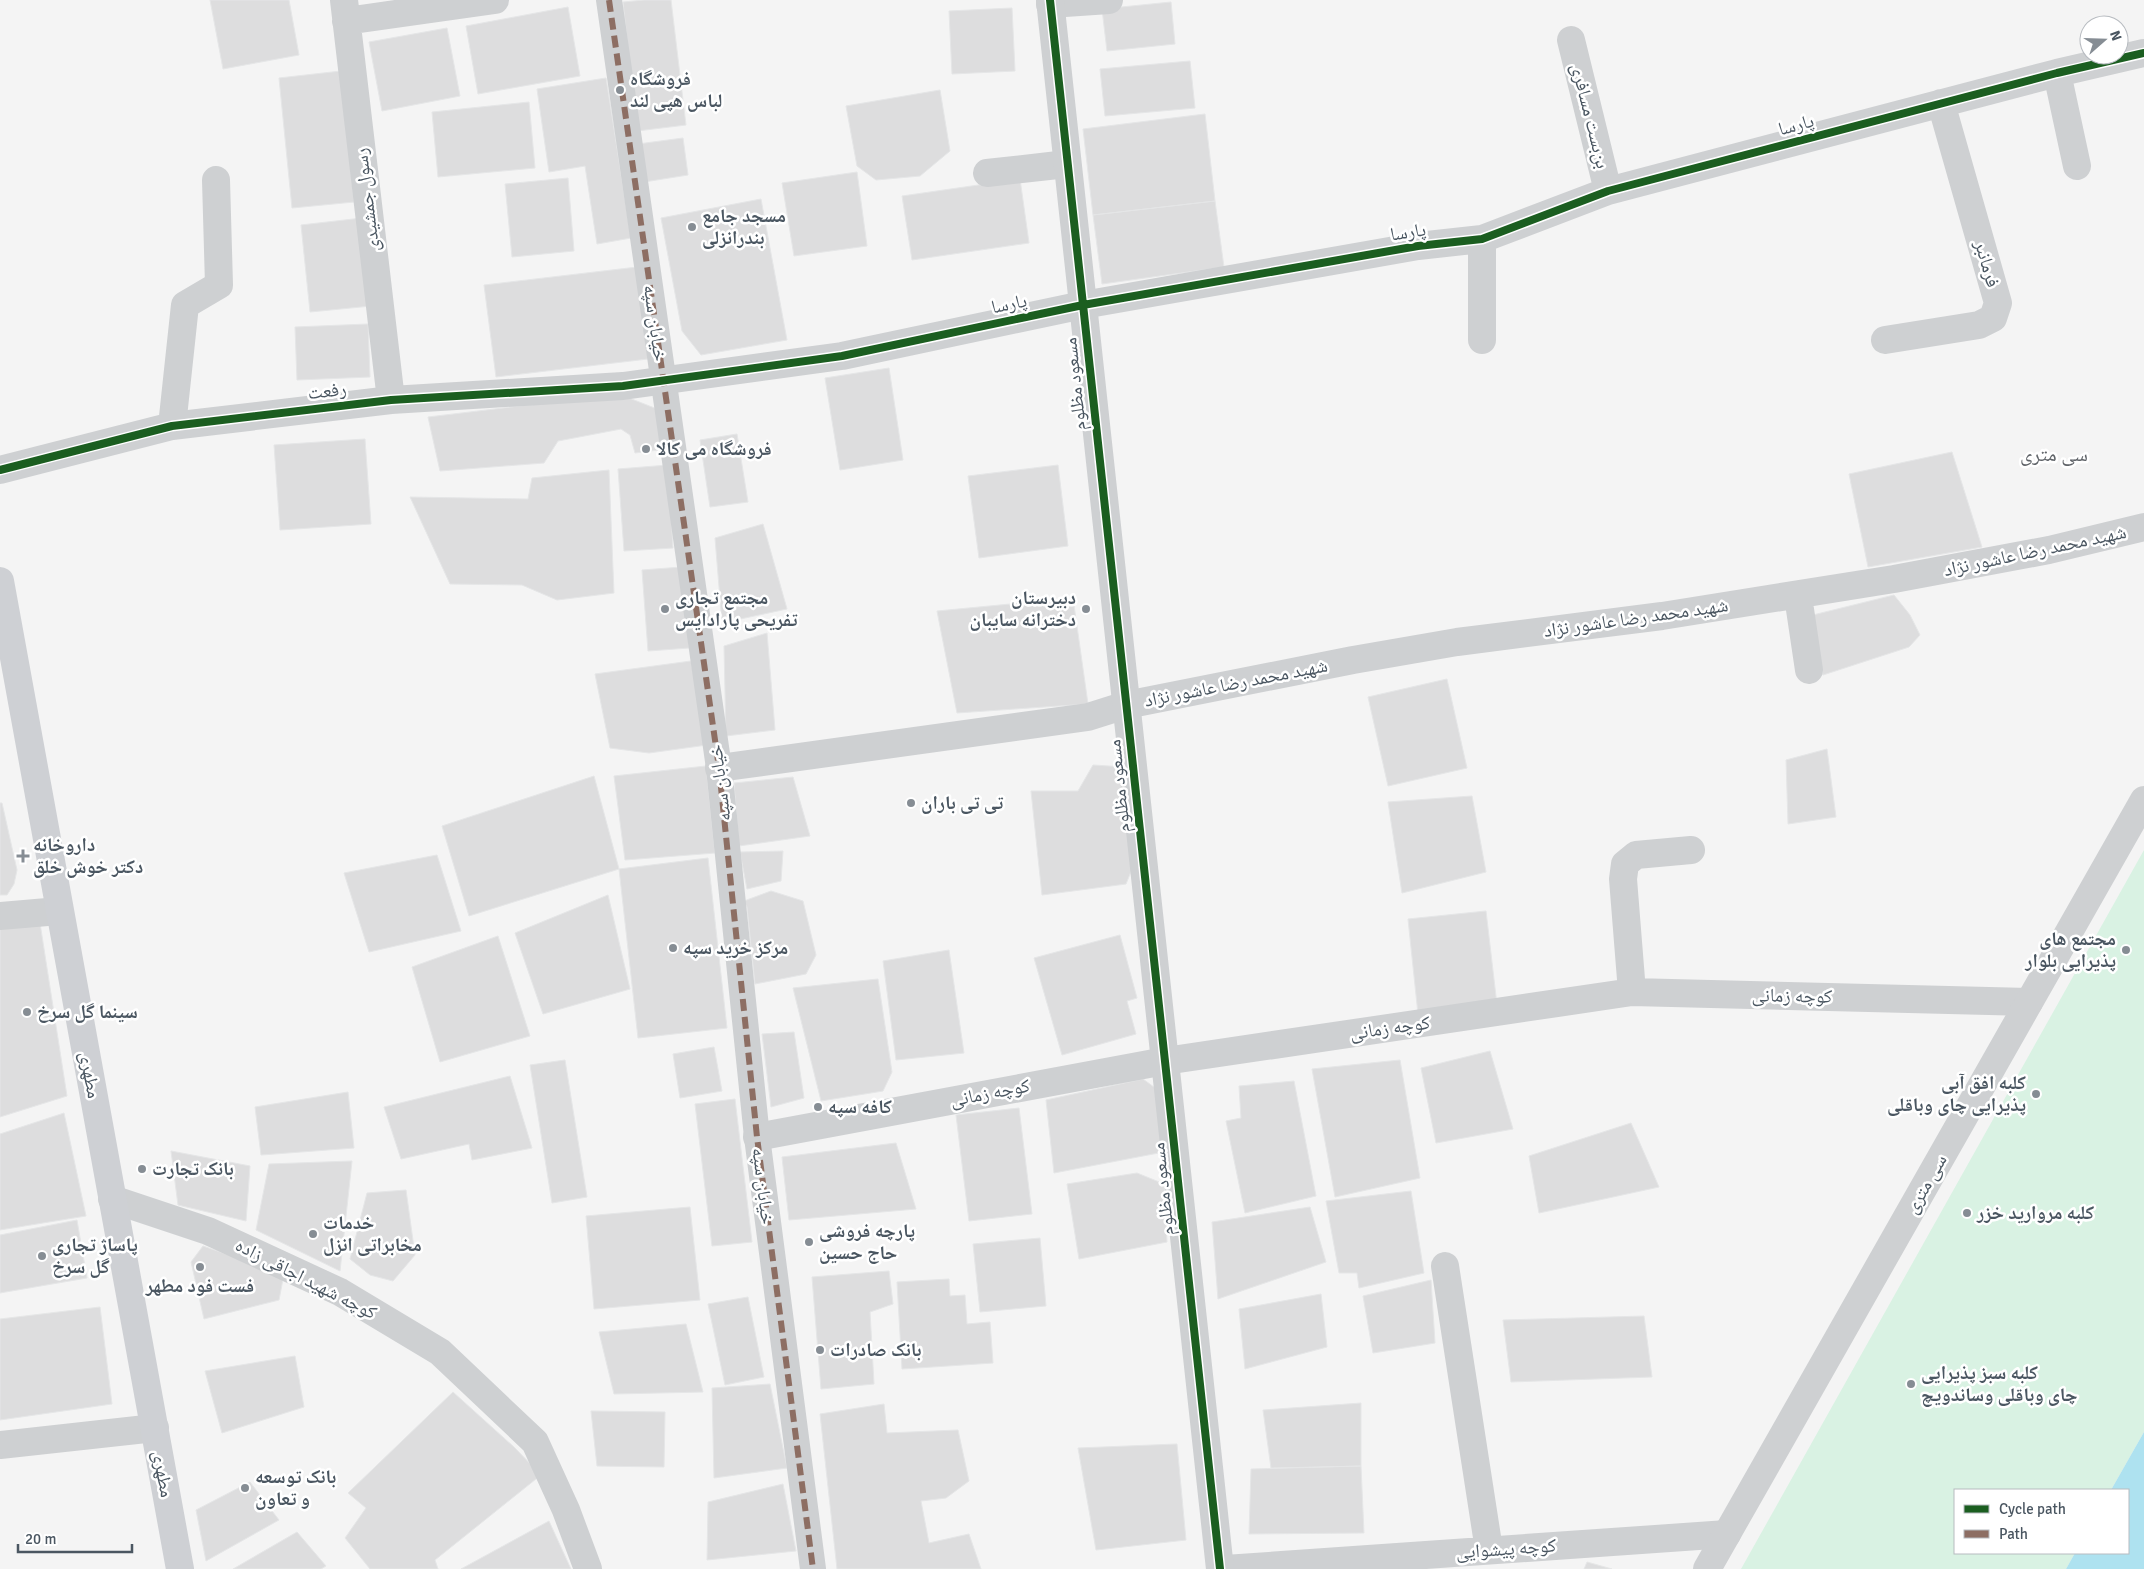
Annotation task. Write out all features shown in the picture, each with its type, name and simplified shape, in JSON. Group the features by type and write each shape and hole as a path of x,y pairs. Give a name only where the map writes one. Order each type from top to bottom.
{"main road":[{"name":"مطهری","path":"0,582 180,1569"}],"street":[{"path":"345,11 494,0"},
{"name":"خیابان سپه","path":"609,0 719,768 757,1137 813,1569"},
{"path":"1050,2 1108,0"},
{"name":"مسعود مظلوم","path":"1050,2 1220,1569"},
{"name":"رسول جمشیدی","path":"345,11 391,400"},
{"name":"بن‌بست مسافری","path":"1571,40 1608,191"},
{"name":"پارسا","path":"663,380 842,356 1083,305 1418,246 1482,239 1608,191 2057,73 2144,53"},
{"path":"2057,73 2077,166"},
{"name":"فرمانبر","path":"1885,340 1979,325 1993,318 1998,303 1941,103"},
{"path":"986,173 1067,164"},
{"path":"172,426 185,305 219,285 216,180"},
{"path":"1482,239 1482,340"},
{"name":"رفعت","path":"0,470 172,426 391,400 623,386 663,380"},
{"name":"شهید محمد رضا عاشور نژاد","path":"719,768 1088,717 1126,705 1353,660 1458,642 1662,616 1798,596 2049,550 2144,527"},
{"path":"1798,596 1809,670"},
{"name":"سی متری","path":"1707,1569 2144,800"},
{"path":"1632,992 1623,879 1625,864 1636,855 1691,850"},
{"path":"0,916 59,911"},
{"name":"کوچه زمانی","path":"757,1137 1165,1061 1632,992 2029,1002"},
{"name":"کوچه شهید اجاقی زاده","path":"112,1199 208,1231 332,1288 440,1352 535,1442 566,1510 588,1569"},
{"path":"1445,1266 1489,1550"},
{"path":"0,1445 154,1428"},
{"name":"کوچه پیشوایی","path":"1225,1569 1728,1534"}],"green space":[{"path":"2144,850 2144,1432 2112,1489 1954,1489 1954,1554 2074,1554 2066,1569 1741,1569"}],"water":[{"path":"2144,1432 2144,1569 2066,1569 2074,1554 2129,1554 2129,1489 2112,1489"}],"building":[{"path":"210,0 289,0 299,55 223,69"},
{"path":"671,0 686,125 637,131 623,2"},
{"path":"1171,2 1175,44 1107,51 1102,9"},
{"path":"568,7 580,76 478,94 466,26"},
{"path":"1012,8 1015,71 952,74 949,11"},
{"path":"447,28 460,96 382,111 369,42"},
{"path":"1190,61 1195,108 1105,116 1100,69"},
{"path":"341,71 354,202 292,208 279,78"},
{"path":"606,78 631,238 597,244 585,166 549,172 537,89"},
{"path":"940,90 950,151 920,176 876,180 857,166 846,106"},
{"path":"529,102 535,168 438,177 432,112"},
{"path":"1205,114 1215,201 1093,215 1083,129"},
{"path":"683,138 688,175 644,182 638,144"},
{"path":"857,172 867,246 794,256 782,183"},
{"path":"568,178 574,251 512,257 505,184"},
{"path":"1020,179 1029,243 912,260 902,196"},
{"path":"761,199 787,340 701,355 682,331 661,218"},
{"path":"1215,201 1224,267 1102,284 1093,215"},
{"path":"362,218 371,306 310,312 301,225"},
{"path":"637,267 648,359 496,377 484,285"},
{"path":"368,324 370,377 297,380 295,327"},
{"path":"889,368 903,460 840,470 825,378"},
{"path":"619,394 657,409 666,449 635,453 630,435 621,429 558,441 544,463 440,471 428,417"},
{"path":"737,434 748,502 710,507 700,440"},
{"path":"365,439 371,524 280,530 274,445"},
{"path":"1952,452 1982,547 1868,567 1849,474"},
{"path":"668,465 673,548 624,551 618,469"},
{"path":"1058,465 1068,546 979,558 968,476"},
{"path":"609,470 614,593 557,600 522,585 450,584 410,497 528,499 532,478"},
{"path":"763,524 787,609 722,623 715,538"},
{"name":"مجتمع تجاری تفریحی پارادایس","path":"682,567 689,648 648,651 642,570"},
{"path":"1894,595 1910,615 1920,635 1909,647 1823,675 1813,615"},
{"path":"1073,598 1088,704 957,713 937,611"},
{"path":"767,633 775,730 726,736 724,646"},
{"path":"691,661 707,745 649,753 610,748 595,674"},
{"path":"1447,679 1467,768 1388,786 1368,697"},
{"path":"1827,749 1836,817 1788,824 1786,760"},
{"path":"1093,765 1124,767 1134,864 1126,884 1042,895 1031,791 1078,791"},
{"path":"706,766 715,853 625,860 614,776"},
{"path":"594,776 619,869 469,916 442,826"},
{"path":"793,777 810,836 739,846 734,783"},
{"path":"1472,796 1486,872 1402,893 1388,802"},
{"path":"0,803 2,803 17,870 14,884 7,895 0,895"},
{"path":"783,851 781,881 747,889 740,852"},
{"path":"437,855 461,931 369,952 344,873"},
{"name":"مرکز خرید سپه","path":"708,858 727,1028 638,1038 619,869"},
{"path":"771,891 803,901 816,955 806,974 755,984 747,907 744,901"},
{"path":"608,895 630,989 543,1014 515,933"},
{"path":"1486,911 1497,1005 1418,1014 1408,919"},
{"name":"سینما گل سرخ","path":"40,923 67,1096 0,1117 0,927"},
{"path":"1120,935 1137,998 1127,1001 1136,1034 1062,1055 1034,958"},
{"path":"498,936 530,1036 440,1062 412,967"},
{"path":"949,950 964,1053 896,1060 883,961"},
{"path":"878,979 892,1072 883,1091 821,1101 793,988"},
{"path":"794,1032 804,1098 771,1107 762,1034"},
{"path":"714,1047 722,1091 680,1098 673,1054"},
{"path":"1490,1051 1513,1129 1436,1143 1421,1068"},
{"path":"565,1060 587,1197 552,1203 530,1065"},
{"path":"1400,1060 1420,1178 1335,1197 1312,1069"},
{"path":"510,1076 532,1148 472,1160 469,1144 401,1159 384,1107"},
{"path":"1143,1079 1166,1096 1169,1151 1054,1173 1046,1100"},
{"path":"1294,1081 1316,1196 1245,1213 1226,1121 1241,1118 1239,1086"},
{"path":"348,1092 354,1148 261,1155 255,1107"},
{"path":"735,1099 752,1242 712,1246 695,1104"},
{"path":"1019,1108 1032,1214 969,1221 956,1115"},
{"path":"64,1113 86,1216 0,1230 0,1134"},
{"path":"1631,1123 1659,1187 1539,1213 1529,1156"},
{"path":"896,1143 916,1209 789,1220 782,1157"},
{"path":"171,1151 250,1166 246,1221 178,1205"},
{"path":"352,1161 340,1271 256,1230 269,1164"},
{"path":"1137,1173 1164,1184 1167,1242 1079,1259 1067,1184"},
{"path":"406,1190 415,1255 393,1281 370,1275 350,1259 367,1193"},
{"path":"1411,1191 1424,1273 1359,1288 1357,1273 1339,1273 1326,1201"},
{"path":"690,1207 700,1300 594,1309 586,1216"},
{"path":"1310,1207 1326,1262 1218,1299 1212,1222"},
{"name":"پاساژ تجاری گل سرخ","path":"77,1220 87,1278 0,1293 0,1235"},
{"path":"1040,1238 1046,1306 980,1312 973,1244"},
{"path":"203,1246 284,1274 279,1300 204,1319 191,1262"},
{"path":"889,1271 893,1304 870,1312 874,1384 821,1389 812,1277"},
{"path":"949,1279 950,1296 965,1295 967,1324 990,1322 993,1363 902,1369 897,1282"},
{"path":"1431,1280 1435,1343 1373,1353 1363,1296"},
{"path":"1321,1294 1327,1347 1245,1369 1239,1309"},
{"path":"748,1297 764,1377 725,1385 708,1304"},
{"path":"100,1307 112,1404 0,1420 0,1319"},
{"path":"1644,1316 1652,1377 1511,1382 1503,1320"},
{"path":"686,1324 703,1392 614,1394 599,1332"},
{"path":"295,1356 304,1407 222,1433 205,1371"},
{"path":"770,1384 787,1468 714,1478 712,1388"},
{"path":"453,1392 514,1447 541,1475 435,1560 438,1569 370,1569 345,1538 366,1508 348,1493"},
{"path":"1361,1403 1361,1466 1271,1468 1263,1410"},
{"path":"884,1404 887,1433 958,1430 969,1481 946,1498 921,1501 929,1543 969,1534 981,1569 837,1569 820,1414"},
{"path":"591,1411 665,1412 664,1467 597,1466"},
{"path":"1177,1444 1186,1540 1096,1550 1078,1448"},
{"path":"1361,1466 1364,1533 1249,1534 1251,1469"},
{"path":"250,1482 279,1520 206,1561 196,1510"},
{"path":"783,1484 796,1551 707,1560 708,1502"},
{"path":"549,1521 571,1569 461,1569"},
{"path":"297,1532 326,1566 321,1569 233,1569"},
{"path":"1587,1562 1612,1569 1584,1569"}],"marked path":[{"path":"609,0 719,768 757,1137 813,1569"}],"cycle path":[{"path":"1050,0 1220,1569"},
{"path":"0,470 172,426 391,400 623,386 842,356 1083,305 1418,246 1482,239 1608,191 2057,73 2144,53"}],"place":[{"name":"فروشگاه لباس هپی لند","path":"620,90"},
{"name":"مسجد جامع بندرانزلی","path":"692,227"},
{"name":"فروشگاه می کالا","path":"646,449"},
{"name":"مجتمع تجاری تفریحی پارادایس","path":"665,609"},
{"name":"دبیرستان دخترانه سایبان","path":"1086,609"},
{"name":"تی تی باران","path":"911,803"},
{"name":"داروخانه دکتر خوش خلق","path":"23,856"},
{"name":"مرکز خرید سپه","path":"673,948"},
{"name":"مجتمع های پذیرایی بلوار","path":"2126,950"},
{"name":"سینما گل سرخ","path":"27,1012"},
{"name":"کلبه افق آبی پذیرایی چای وباقلی","path":"2036,1094"},
{"name":"کافه سپه","path":"818,1107"},
{"name":"بانک تجارت","path":"142,1169"},
{"name":"کلبه مروارید خزر","path":"1967,1213"},
{"name":"خدمات مخابراتی انزل","path":"313,1234"},
{"name":"پارچه فروشی حاج حسین","path":"809,1242"},
{"name":"پاساژ تجاری گل سرخ","path":"42,1256"},
{"name":"فست فود مطهر","path":"200,1267"},
{"name":"بانک صادرات","path":"820,1350"},
{"name":"کلبه سبز پذیرایی چای وباقلی وساندویچ","path":"1911,1384"},
{"name":"بانک توسعه و تعاون","path":"245,1488"}],"district":[{"name":"سی متری","path":"2054,454"}]}
